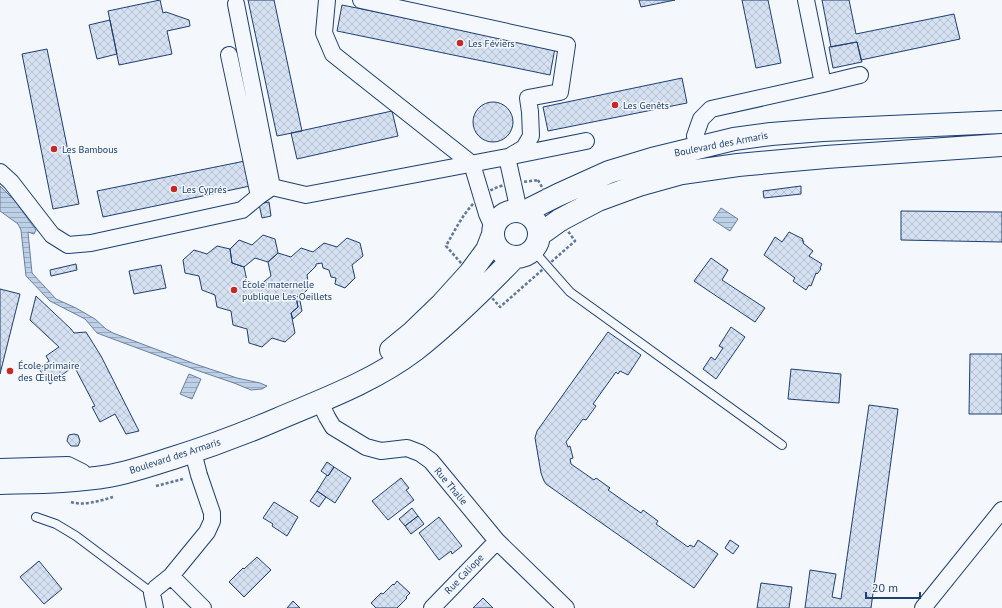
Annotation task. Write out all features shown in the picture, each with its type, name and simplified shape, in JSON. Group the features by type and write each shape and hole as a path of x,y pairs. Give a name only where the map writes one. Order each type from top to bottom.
{"main road":[{"name":"Boulevard des Armaris","path":"521,211 609,172 652,159 734,139 771,134 823,130 1002,122"},
{"name":"Boulevard des Armaris","path":"0,483 46,482 83,479 135,471 237,436 347,390 391,366 414,350 457,315 548,228 598,200 639,185 682,173 738,165 826,157 1002,145"},
{"path":"510,211 521,211 530,216 535,221 538,228 529,247 508,256 498,249 494,244 493,232 497,219 510,211"},
{"name":"Boulevard des Armaris","path":"320,402 355,379 394,348 441,305 470,273 487,250 493,232"}],"street":[{"path":"327,0 324,33 333,54 472,164 493,232"},
{"path":"360,0 567,45 560,92 528,98 531,136 524,148 508,157"},
{"path":"806,0 823,84"},
{"path":"236,4 272,187"},
{"path":"229,55 259,196"},
{"path":"698,147 696,136 699,124 701,119 711,109 860,75"},
{"path":"0,172 11,182 36,212 52,235 68,245 91,243 242,210 272,187 306,195 586,141"},
{"path":"508,157 521,211"},
{"name":"Rue Thalie","path":"320,402 333,427 366,447 380,451 407,448 420,453 431,461 497,541 566,608"},
{"path":"154,601 156,588 171,576 207,532 212,521 212,513 193,452"},
{"path":"0,467 68,465 82,472 83,479"},
{"path":"923,608 1002,510"},
{"name":"Rue Caliope","path":"432,608 497,541"},
{"path":"171,576 203,608"}],"lane":[{"path":"529,247 570,292 782,445"},
{"path":"36,517 56,524 76,536 154,601"}],"water":[{"path":"0,186 15,201 36,230 34,234 28,232 32,273 56,299 95,319 113,333 195,364 267,386 262,389 251,390 97,333 85,319 50,301 26,276 21,230 18,224 0,211"},
{"path":"721,208 738,219 730,231 713,220"},
{"path":"189,374 201,379 192,399 180,394"}],"building":[{"path":"160,0 163,13 166,12 189,20 190,26 167,31 172,54 119,65 108,11"},
{"path":"248,0 274,0 302,131 277,136"},
{"path":"639,0 675,0 641,7"},
{"path":"742,0 768,0 781,63 756,68"},
{"path":"822,0 849,0 856,34 954,14 960,39 861,60 857,42 831,47"},
{"name":"Les Féviers","path":"342,5 555,48 550,75 337,31"},
{"path":"110,20 117,54 97,59 89,25"},
{"path":"857,42 862,62 833,68 829,47"},
{"name":"Les Bambous","path":"47,49 79,204 53,209 22,54"},
{"name":"Les Genêts","path":"682,78 687,103 548,131 543,107"},
{"path":"497,102 504,105 510,111 513,122 512,130 504,139 497,142 489,142 482,139 474,130 473,118 476,111 485,103"},
{"path":"392,111 398,136 297,159 291,133"},
{"name":"Les Cyprés","path":"245,161 250,186 103,217 97,191"},
{"path":"801,186 801,194 764,198 763,191"},
{"path":"269,202 271,216 262,218 259,204"},
{"path":"901,211 1002,212 1002,242 901,240"},
{"path":"789,232 803,239 803,243 813,251 809,256 822,264 821,269 817,274 816,273 811,286 809,285 806,290 793,281 795,278 764,255 775,237 782,242"},
{"path":"263,235 275,239 278,253 268,262 255,258 244,267 232,263 230,249 239,240 252,245"},
{"path":"347,238 360,243 363,256 352,265 355,278 345,288 335,284 336,278 331,277 329,270 323,268 322,263 316,264 316,266 307,275 309,288 300,297 296,297 298,307 291,313 295,333 285,342 272,338 262,347 249,343 247,329 233,325 231,311 217,307 215,295 202,290 199,276 185,273 183,260 194,250 207,254 217,246 230,249 232,263 244,267 247,281 260,285 271,276 268,262 278,253 291,257 301,248 313,252 324,243 337,247"},
{"path":"711,258 728,270 722,280 765,308 755,322 694,281"},
{"path":"76,264 77,270 51,276 50,270"},
{"path":"161,265 166,288 134,294 129,271"},
{"path":"0,289 20,294 0,374"},
{"path":"36,296 74,333 86,332 101,356 139,431 126,434 115,414 100,422 92,407 95,406 74,366 50,384 39,369 49,361 46,356 59,347 30,320"},
{"path":"299,296 302,311 293,319 291,313 298,307 296,297"},
{"path":"731,327 745,337 716,379 703,369 711,357 715,360 723,348 719,346"},
{"path":"608,332 641,355 628,375 620,371 618,374 616,372 593,404 596,406 586,420 583,419 566,442 568,447 570,446 573,458 570,459 571,464 594,480 596,478 610,488 608,490 641,513 643,510 658,521 656,524 688,547 690,545 694,547 698,540 718,554 694,588 546,484 541,473 535,438 537,431"},
{"path":"970,354 1002,354 1002,414 969,414"},
{"path":"791,369 841,374 839,403 788,399"},
{"path":"869,405 898,409 871,608 805,608 810,570 836,574 832,597 841,599"},
{"path":"69,435 78,435 80,441 78,446 71,446 67,441"},
{"path":"327,462 334,467 328,476 321,471"},
{"path":"334,467 351,478 335,503 317,491"},
{"path":"401,478 409,488 406,490 414,500 388,520 372,501"},
{"path":"317,491 326,497 319,507 310,501"},
{"path":"274,502 298,517 287,536 263,518"},
{"path":"412,508 418,516 405,526 399,519"},
{"path":"418,516 424,524 411,534 405,526"},
{"path":"439,517 462,546 452,554 451,551 439,560 419,533"},
{"path":"730,540 739,546 733,554 725,548"},
{"path":"257,557 271,570 244,597 229,582"},
{"path":"39,561 62,589 44,604 20,577"},
{"path":"397,581 410,593 406,597 407,598 397,608 376,608 371,603"},
{"path":"761,583 792,587 789,608 757,608"},
{"path":"483,598 493,608 473,608"},
{"path":"293,601 300,608 287,608"}],"place":[{"name":"Les Féviers","path":"460,43"},
{"name":"Les Genêts","path":"615,105"},
{"name":"Les Bambous","path":"54,149"},
{"name":"Les Cyprés","path":"174,189"},
{"name":"École maternelle publique Les Oeillets","path":"234,290"},
{"name":"École primaire des Œillets","path":"10,371"}]}
